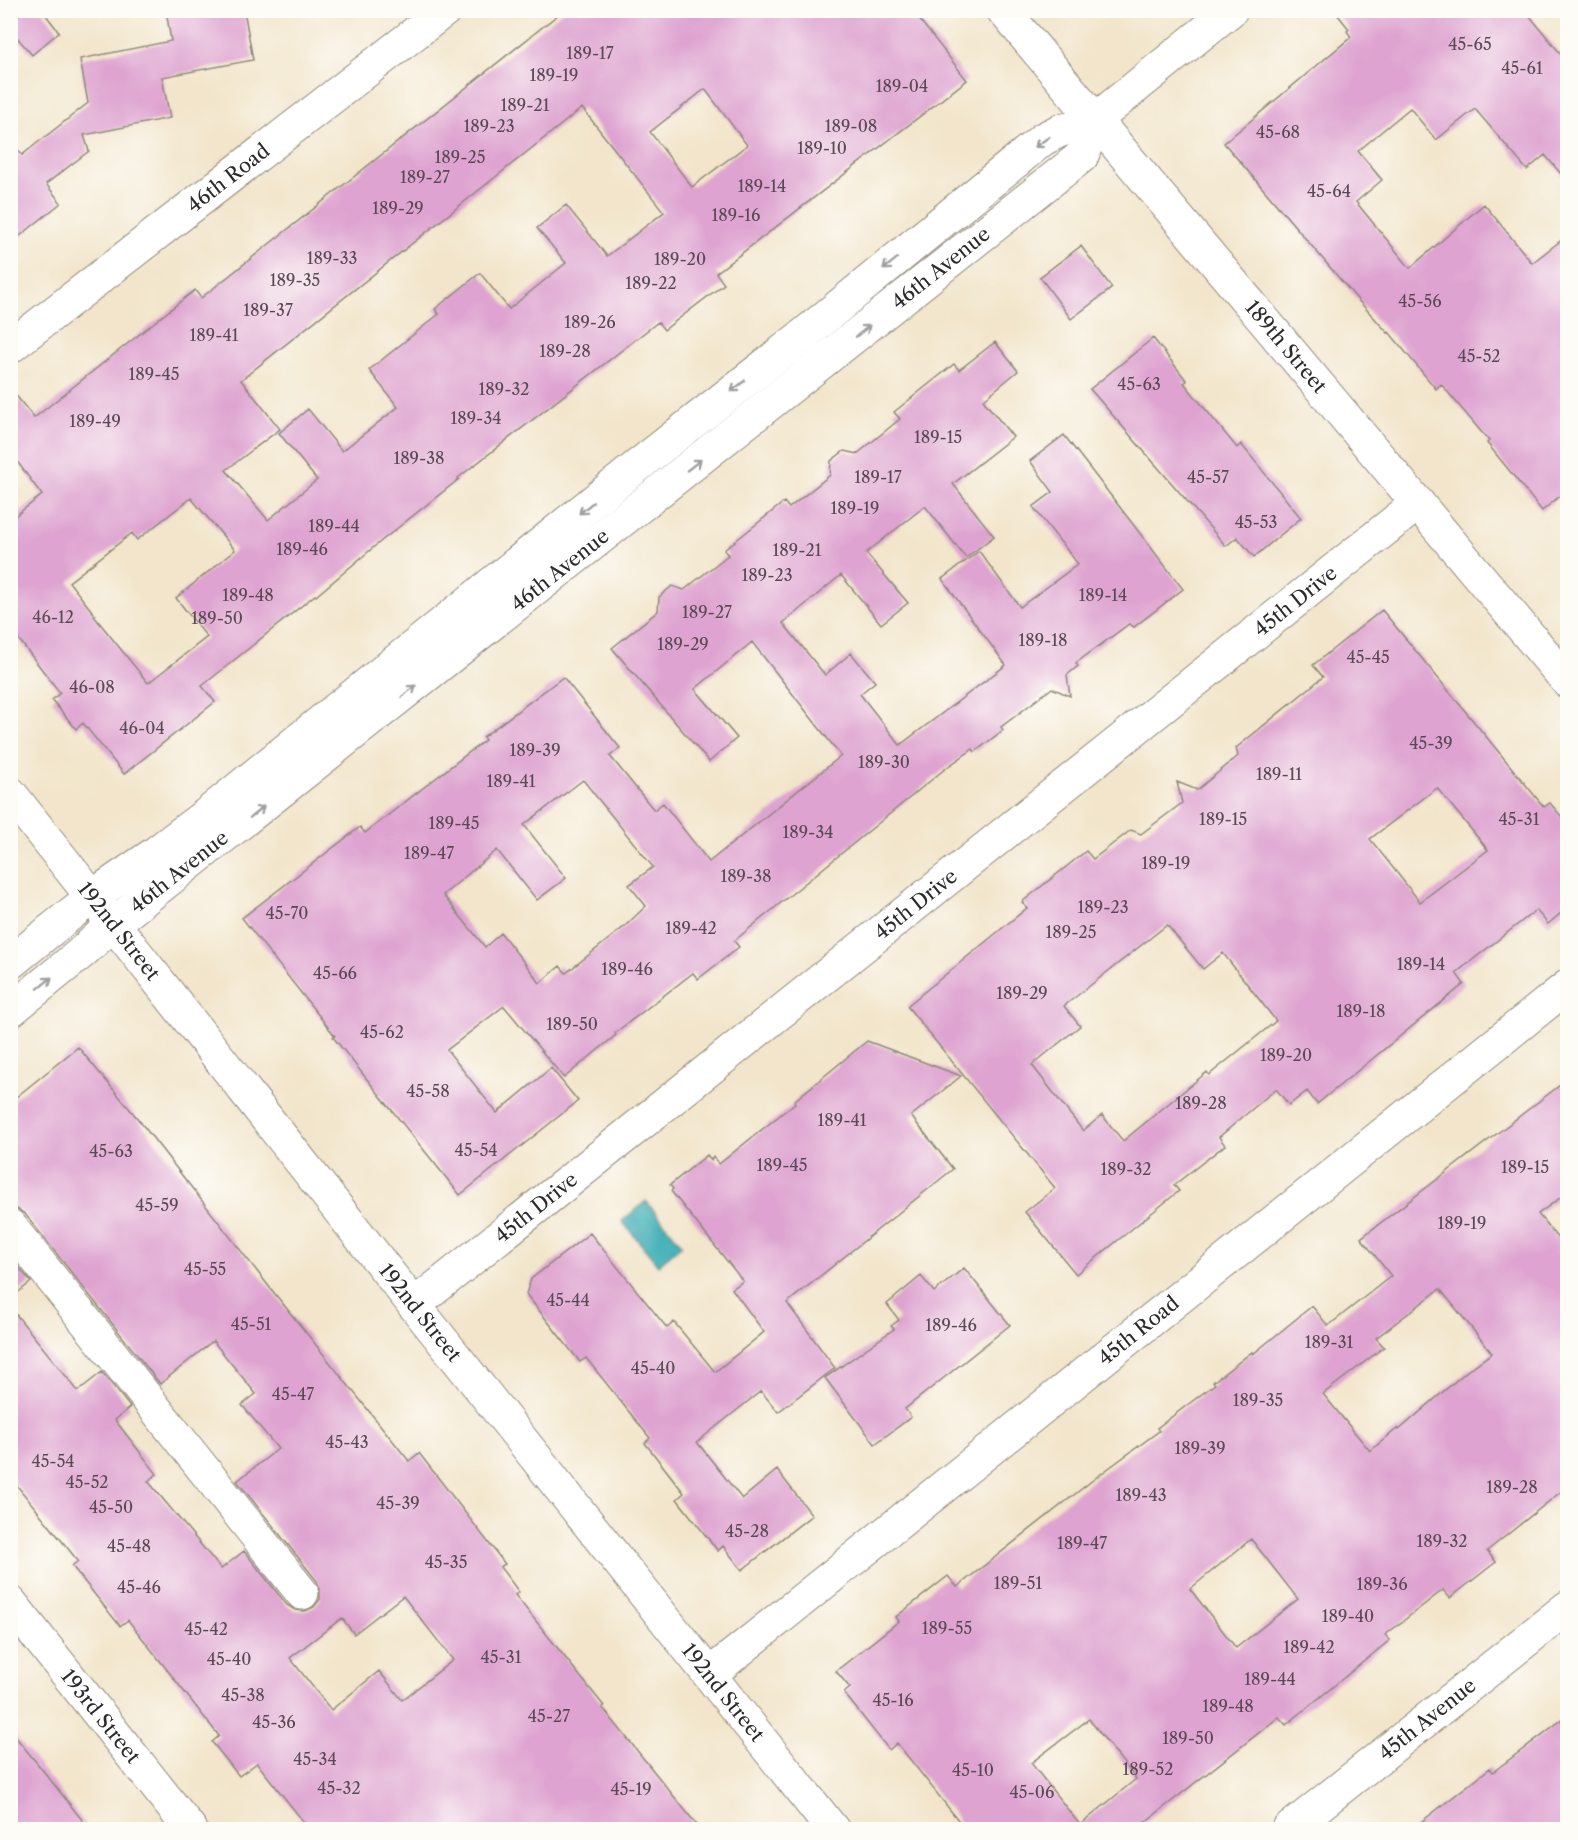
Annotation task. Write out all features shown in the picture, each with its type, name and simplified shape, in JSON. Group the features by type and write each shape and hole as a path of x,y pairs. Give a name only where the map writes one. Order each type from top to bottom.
{"street":[{"name":"46th Road","path":"10,347 445,10"},
{"name":"189th Street","path":"1003,10 1568,682"},
{"name":"46th Avenue","path":"10,1011 469,624 636,467 801,337 1043,140 1059,131 1095,120 1232,10"},
{"name":"46th Avenue","path":"10,963 93,896 157,852 469,624 656,495 1082,156 1095,120"},
{"path":"801,337 822,363"},
{"path":"636,467 656,495"},
{"name":"45th Drive","path":"414,1305 1418,503"},
{"name":"192nd Street","path":"10,793 414,1305 833,1830"},
{"name":"45th Road","path":"710,1674 1568,986"},
{"path":"10,1226 302,1593"},
{"name":"193rd Street","path":"10,1602 191,1830"},
{"name":"45th Avenue","path":"1288,1830 1568,1607"}],"water":[{"path":"646,1201 682,1245 658,1265 622,1221"}],"building":[{"path":"25,10 42,10 59,32 32,55 10,29 10,22"},
{"path":"166,10 244,10 253,60 162,77 170,118 84,135 89,151 46,184 61,203 10,244 10,140 22,155 88,103 80,59 171,41"},
{"path":"564,10 912,10 967,80 716,273 724,284 664,330 658,322 458,478 316,596 202,686 215,702 124,774 83,723 76,729 52,700 60,693 10,628 10,520 42,495 10,452 10,388 34,418 195,290 201,298","holes":["705,89 747,145 692,187 650,132","582,108 664,212 607,256 566,205 537,228 566,263 509,309 480,273 435,309 439,314 369,370 398,407 342,451 308,409 279,433 317,480 268,520 226,470 280,429 241,380","191,498 235,550 176,598 207,637 148,683 69,582 132,533 137,540"]},
{"path":"1334,10 1525,10 1568,63 1568,182 1545,155 1527,170 1475,109 1436,140 1410,108 1358,151 1382,180 1356,202 1410,268 1484,204 1532,263 1568,235 1568,489 1542,511 1487,443 1489,441 1441,384 1436,389 1224,143 1351,37 1347,31 1349,29"},
{"path":"1081,246 1112,288 1071,319 1040,277"},
{"path":"1153,338 1187,381 1184,383 1237,448 1241,444 1301,518 1254,557 1237,537 1226,546 1090,389"},
{"path":"995,342 1018,371 983,400 1013,437 953,484 994,536 966,558 925,506 866,553 908,603 881,624 841,575 783,623 825,675 851,653 875,682 860,694 900,745 1006,665 942,579 979,551 1020,607 1078,564 1033,507 1053,492 1030,461 1064,435 1183,589 1134,627 1129,624 1076,663 1078,666 1067,675 1070,696 1052,688 1001,727 1003,730 975,752 973,749 946,768 734,941 739,947 698,979 693,973 615,1033 616,1035 564,1078 504,1006 447,1050 497,1113 551,1068 578,1101 460,1195 333,1037 335,1036 242,918 360,827 365,833 485,740 483,737 563,677 620,748 610,756 654,810 663,803 709,862 841,756 752,642 695,689 737,738 709,762 612,648 658,611 659,597 672,586 684,590 728,555 724,550 784,502 789,508 830,475 831,461 844,451 857,454 900,419 894,412 954,364 959,370","holes":["583,780 653,867 629,885 646,906 624,927 566,973 560,966 540,983 501,933 485,947 443,895 497,850 537,900 566,878 524,825"]},
{"path":"1382,610 1544,807 1550,803 1568,824 1568,907 1548,924 1536,910 1456,973 1464,984 1317,1104 1307,1091 1289,1105 1276,1089 1219,1137 1225,1145 1174,1185 1179,1191 1076,1274 1025,1212 1055,1188 907,1006 1027,908 1022,902 1086,851 1093,859 1131,830 1141,834 1182,803 1177,782 1197,790 1238,756 1236,748 1323,677 1313,665","holes":["1437,788 1488,850 1420,902 1370,839","1167,925 1203,969 1223,953 1276,1021 1209,1075 1207,1072 1123,1141 1102,1115 1083,1131 1032,1065 1080,1026 1064,1006"]},
{"path":"867,1041 961,1076 911,1116 953,1169 787,1303 835,1368 778,1412 761,1391 697,1442 742,1499 777,1470 812,1515 742,1570 723,1546 718,1551 677,1499 684,1493 645,1443 650,1438 586,1358 580,1362 526,1294 531,1279 590,1233 667,1328 674,1322 715,1372 764,1332 732,1289 743,1281 671,1191 673,1189 670,1185 707,1155 711,1160 713,1157 719,1164"},
{"path":"78,1047 138,1119 409,1461 419,1453 505,1564 500,1567 519,1592 515,1595 701,1830 310,1830 257,1763 239,1776 212,1742 219,1736 128,1620 120,1626 72,1566 78,1561 10,1477 10,1307 78,1391 102,1372 130,1407 115,1420 157,1474 148,1481 221,1569 244,1551 287,1605 295,1610 305,1611 314,1607 320,1599 317,1581 237,1481 278,1449 242,1405 256,1394 213,1341 160,1384 25,1214 10,1208 10,1102","holes":["403,1596 453,1660 402,1700 379,1671 331,1710 290,1658 342,1618 354,1634"]},
{"path":"1568,1079 1568,1192 1538,1214 1568,1251 1568,1486 1487,1551 1496,1562 1450,1598 1443,1590 1385,1635 1390,1640 1286,1725 1279,1717 1135,1830 966,1830 897,1743 889,1750 844,1693 850,1688 836,1671 899,1621 896,1617 948,1576 957,1587 1159,1431 1157,1428 1215,1384 1213,1382 1252,1352 1253,1354 1312,1306 1328,1326 1391,1276 1361,1238","holes":["1440,1289 1492,1353 1370,1451 1323,1394 1384,1347 1376,1338","1251,1539 1298,1599 1236,1648 1190,1589","1089,1719 1136,1779 1080,1825 1031,1763"]},
{"path":"10,1257 31,1282 10,1299"},
{"path":"964,1268 1010,1325 905,1409 911,1417 875,1444 825,1378 894,1329 891,1326 899,1320 887,1304 921,1276 934,1292"},
{"path":"1568,1715 1568,1830 1411,1830 1490,1768 1493,1772"},
{"path":"10,1730 49,1778 90,1830 10,1830"}]}
